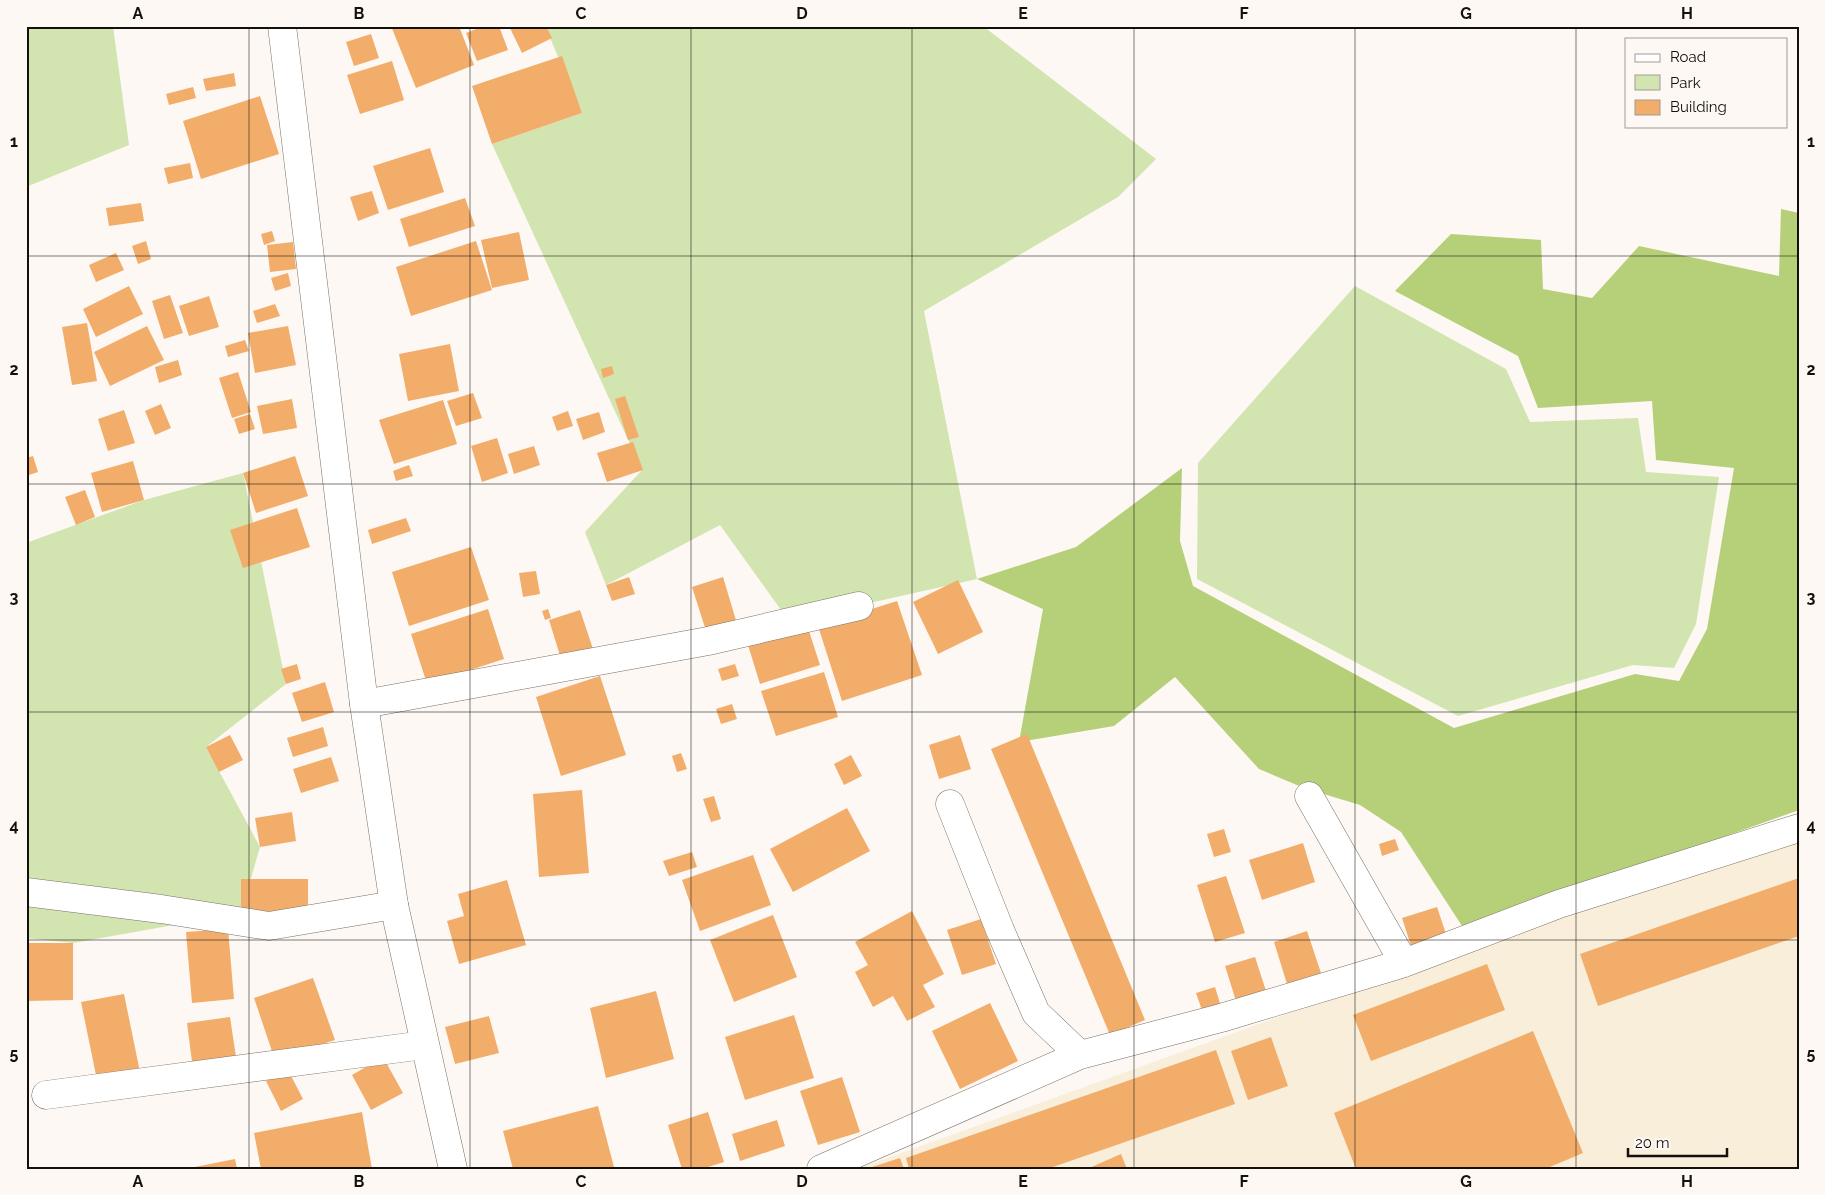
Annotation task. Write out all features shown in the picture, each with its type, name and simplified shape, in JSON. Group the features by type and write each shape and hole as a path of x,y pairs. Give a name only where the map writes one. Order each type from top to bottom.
{"street":[{"path":"282,26 364,704 394,905 453,1169"},
{"path":"364,704 573,664 708,641 859,606"},
{"path":"1309,796 1404,963"},
{"path":"950,804 1000,930 1036,1013 1080,1055"},
{"path":"821,1169 1080,1055 1221,1018 1404,963 1559,904 1799,828"},
{"path":"26,892 160,909 268,926 394,905"},
{"path":"46,1095 424,1045"}],"shaded area":[{"path":"1799,834 1799,1169 857,1169 1331,998"}],"green space":[{"path":"26,26 113,26 129,145 26,187"},
{"path":"545,26 983,26 1156,159 1118,197 924,311 977,579 789,621 720,525 606,585 585,532 642,470 492,144 582,113"},
{"path":"1781,209 1799,213 1799,810 1464,929 1401,832 1360,805 1304,788 1259,769 1175,677 1114,726 1019,742 1043,609 977,579 1076,547 1182,468 1180,541 1193,586 1454,728 1635,674 1679,681 1707,629 1734,468 1656,460 1652,401 1538,408 1518,356 1395,291 1451,234 1541,240 1543,289 1592,298 1639,246 1779,276"},
{"path":"1355,286 1506,369 1530,422 1638,418 1646,472 1719,477 1696,624 1674,668 1633,665 1458,716 1197,579 1198,463"},
{"path":"243,473 286,684 206,747 260,847 241,913 73,943 26,938 26,543 144,500"}],"building":[{"path":"391,26 459,26 474,65 416,88"},
{"path":"484,26 499,26 508,50 477,61 466,33"},
{"path":"509,26 546,26 552,38 522,53"},
{"path":"371,34 379,58 354,66 346,42"},
{"path":"562,56 582,113 492,144 472,86"},
{"path":"392,61 404,100 360,114 347,75"},
{"path":"234,73 236,86 206,91 203,79"},
{"path":"193,87 196,98 169,105 166,94"},
{"path":"260,96 279,154 201,179 183,121"},
{"path":"430,148 444,192 388,210 373,166"},
{"path":"190,163 193,178 168,184 164,168"},
{"path":"372,191 379,213 358,221 350,197"},
{"path":"465,198 475,226 409,247 400,219"},
{"path":"141,203 144,221 109,226 106,208"},
{"path":"272,231 275,241 264,245 261,234"},
{"path":"519,232 529,280 492,288 481,240"},
{"path":"146,241 151,259 138,264 132,246"},
{"path":"476,241 492,290 411,316 396,267"},
{"path":"293,242 296,269 270,272 267,245"},
{"path":"116,253 124,270 96,282 89,265"},
{"path":"288,273 291,286 275,291 271,278"},
{"path":"129,286 143,314 96,337 83,309"},
{"path":"170,295 183,333 164,339 152,301"},
{"path":"209,296 219,327 189,336 179,306"},
{"path":"275,304 280,316 257,323 253,311"},
{"path":"87,323 97,381 72,385 62,327"},
{"path":"147,326 164,360 110,386 94,352"},
{"path":"288,326 296,365 255,373 248,333"},
{"path":"245,340 249,351 228,357 225,346"},
{"path":"450,344 459,391 408,401 399,354"},
{"path":"178,360 182,375 159,383 155,367"},
{"path":"612,366 614,374 603,378 601,369"},
{"path":"238,372 251,412 232,418 219,378"},
{"path":"473,393 482,418 456,426 447,401"},
{"path":"625,396 639,437 628,440 615,399"},
{"path":"292,399 297,428 263,434 257,406"},
{"path":"443,400 457,444 394,464 379,420"},
{"path":"161,404 171,428 155,435 145,411"},
{"path":"124,410 135,443 108,451 98,419"},
{"path":"568,411 573,426 557,431 552,417"},
{"path":"599,412 605,432 583,440 576,419"},
{"path":"250,414 255,429 239,434 234,419"},
{"path":"497,438 508,473 482,482 471,446"},
{"path":"633,442 643,470 607,482 597,453"},
{"path":"534,446 540,465 514,474 508,454"},
{"path":"33,456 38,472 26,476 26,458"},
{"path":"295,456 308,496 256,513 243,473"},
{"path":"133,461 144,500 102,512 91,473"},
{"path":"409,465 413,476 396,481 393,471"},
{"path":"85,490 95,517 76,525 65,497"},
{"path":"297,508 310,547 243,568 230,530"},
{"path":"406,518 411,531 372,544 368,530"},
{"path":"471,547 489,600 409,626 392,572"},
{"path":"536,571 540,594 523,597 519,573"},
{"path":"629,577 635,594 612,601 606,585"},
{"path":"723,577 738,627 708,637 692,587"},
{"path":"958,580 983,632 938,654 913,602"},
{"path":"897,601 922,675 842,701 818,626"},
{"path":"488,609 504,659 427,684 411,634"},
{"path":"548,609 551,618 545,620 542,611"},
{"path":"580,610 594,652 562,662 549,620"},
{"path":"807,625 820,665 760,684 748,645"},
{"path":"297,664 301,679 286,684 281,669"},
{"path":"735,664 739,676 722,681 718,669"},
{"path":"824,672 838,717 776,736 761,691"},
{"path":"600,676 626,755 561,776 536,697"},
{"path":"325,682 334,712 302,722 292,693"},
{"path":"732,704 737,719 721,724 716,709"},
{"path":"323,727 328,746 293,757 287,738"},
{"path":"1027,734 1145,1020 1110,1035 991,749"},
{"path":"230,735 243,760 219,772 206,747"},
{"path":"960,735 971,769 939,779 929,745"},
{"path":"681,753 687,769 677,772 672,756"},
{"path":"851,755 862,776 844,785 834,764"},
{"path":"331,757 339,781 301,793 293,769"},
{"path":"582,790 589,873 539,877 533,794"},
{"path":"714,796 721,819 711,822 703,799"},
{"path":"847,808 870,851 793,892 770,849"},
{"path":"292,812 296,841 260,847 255,818"},
{"path":"1224,829 1231,852 1214,857 1207,834"},
{"path":"1395,839 1399,850 1382,856 1379,844"},
{"path":"1303,843 1315,882 1262,900 1249,860"},
{"path":"692,852 697,867 669,876 663,861"},
{"path":"753,855 771,905 700,931 682,880"},
{"path":"1226,876 1245,933 1215,942 1197,885"},
{"path":"1799,878 1799,936 1598,1006 1580,954"},
{"path":"241,879 308,879 308,912 241,913"},
{"path":"507,880 526,945 459,964 447,921 464,916 458,894"},
{"path":"1437,907 1448,940 1413,952 1402,918"},
{"path":"912,911 944,974 923,985 935,1007 907,1021 893,996 873,1007 855,972 868,965 855,942"},
{"path":"773,915 797,977 734,1002 710,940"},
{"path":"981,919 996,964 962,975 947,930"},
{"path":"228,929 234,999 192,1003 186,932"},
{"path":"1307,931 1321,973 1287,984 1274,942"},
{"path":"26,943 73,943 73,1000 26,1001"},
{"path":"1255,957 1267,994 1237,1004 1225,966"},
{"path":"1487,964 1505,1010 1371,1061 1353,1015"},
{"path":"313,978 335,1040 275,1060 254,998"},
{"path":"1215,987 1222,1010 1204,1016 1196,993"},
{"path":"656,991 674,1059 606,1078 590,1008"},
{"path":"124,994 140,1072 97,1080 81,1002"},
{"path":"990,1003 1018,1061 960,1089 932,1031"},
{"path":"794,1015 814,1078 745,1100 725,1037"},
{"path":"489,1016 499,1053 455,1064 445,1027"},
{"path":"230,1017 236,1057 192,1062 187,1023"},
{"path":"1533,1031 1583,1153 1545,1169 1356,1169 1334,1113"},
{"path":"1271,1037 1288,1086 1248,1100 1231,1051"},
{"path":"1216,1050 1235,1104 1047,1169 909,1169 906,1158"},
{"path":"383,1057 403,1093 371,1110 352,1075"},
{"path":"288,1070 303,1099 281,1111 266,1081"},
{"path":"842,1077 860,1132 818,1145 800,1091"},
{"path":"598,1106 614,1167 513,1169 503,1131"},
{"path":"362,1112 372,1169 261,1169 254,1133"},
{"path":"708,1112 724,1162 702,1169 682,1169 668,1125"},
{"path":"777,1120 785,1146 740,1161 732,1134"},
{"path":"1121,1154 1127,1169 1087,1169"},
{"path":"900,1158 904,1169 869,1169 869,1168"},
{"path":"235,1159 237,1169 190,1169 190,1168"}]}
